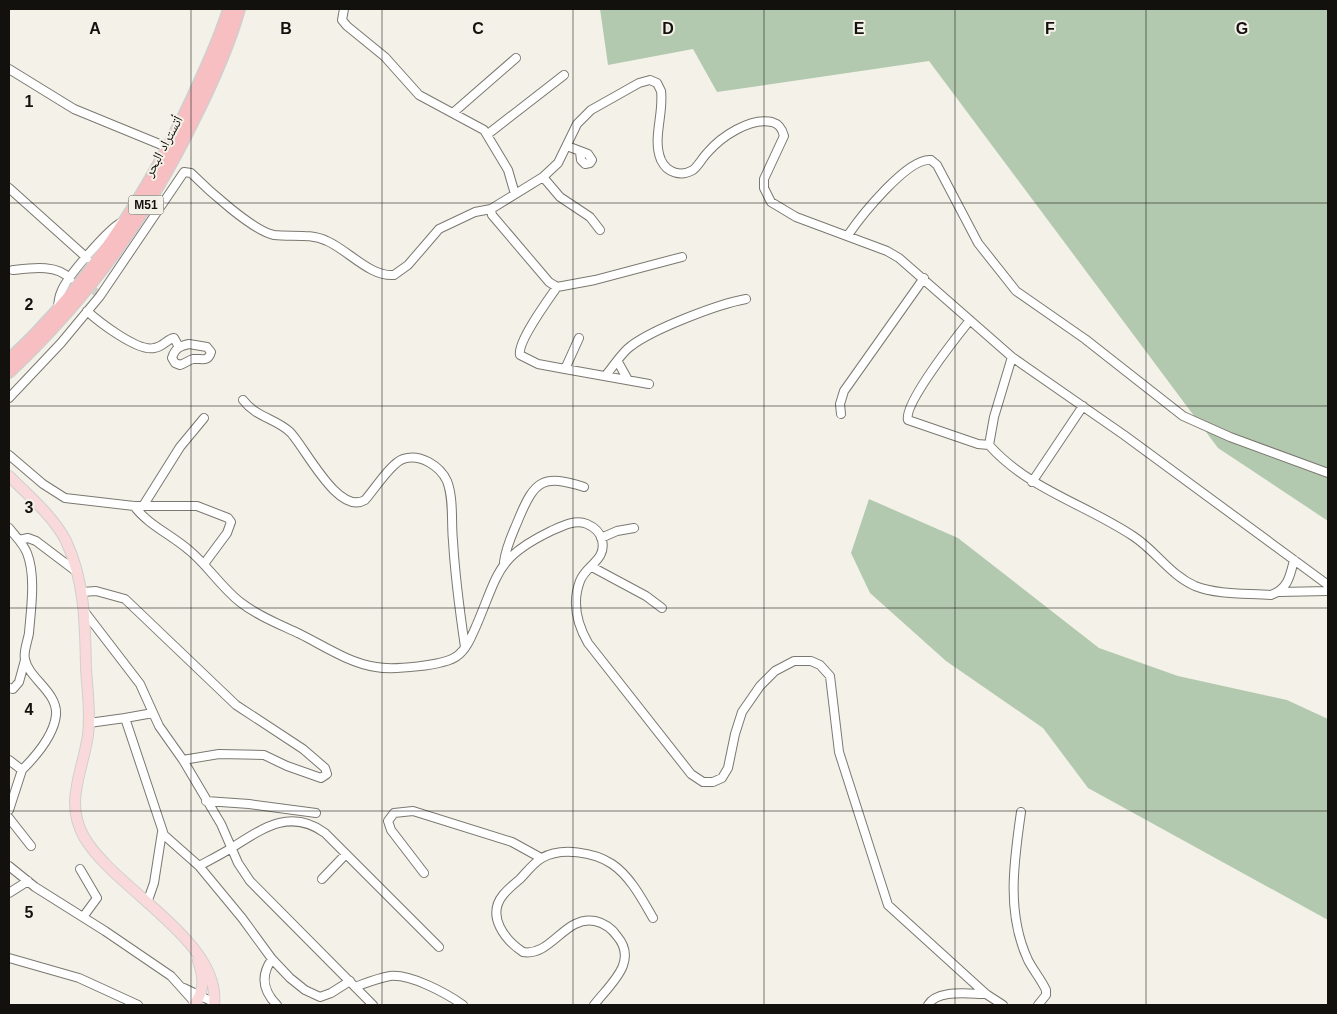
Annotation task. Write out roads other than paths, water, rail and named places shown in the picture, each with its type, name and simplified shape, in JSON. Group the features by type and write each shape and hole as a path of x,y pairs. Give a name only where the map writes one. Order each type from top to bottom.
{"highway":[{"name":"أتستراد البحر","path":"9,360 58,313 102,256 126,221 169,148 206,67 229,9"},
{"name":"أتستراد البحر","path":"9,372 53,329 102,272 140,215 172,164 214,77 239,9"}],"main road":[{"path":"9,476 57,527 66,541 82,592 89,723 75,783 74,803 76,819 84,837 97,856 194,950 209,971 215,988 215,1004"},
{"path":"194,950 202,974 203,985 196,1003"}],"street":[{"path":"344,9 342,20 347,26 385,57 418,95 477,124 488,134 508,170 515,194"},
{"path":"454,112 516,58"},
{"path":"9,69 74,109 134,131 169,148"},
{"path":"488,134 564,75"},
{"path":"9,398 59,346 115,276 180,176 187,171 231,208 266,232 304,235 326,240 376,272 390,275 400,272 408,265 439,229 475,212 491,209 543,178 558,163 577,124 591,110 640,83 654,81 660,86 662,97 660,158 668,170 678,174 691,171 717,143 739,129 759,122 776,124 781,128 784,136 764,179 766,195 771,202 783,211 886,251 924,278 1012,357 1083,406 1328,586"},
{"path":"567,146 580,152"},
{"path":"848,235 862,215 881,194 917,163 932,160 937,165 978,243 1016,291 1085,339 1183,416 1230,437 1328,473"},
{"path":"543,178 560,197 590,217 600,230"},
{"path":"9,188 87,258"},
{"path":"491,209 492,215 549,282 556,287 579,284 682,257"},
{"path":"140,215 143,231"},
{"path":"58,313 62,289 111,230 126,221"},
{"path":"13,270 55,269 65,273 70,279"},
{"path":"841,414 840,404 844,391 924,278"},
{"path":"556,287 524,339 519,353 523,359 559,370 565,369 606,375 649,384"},
{"path":"606,375 628,347 643,337 727,302 746,299"},
{"path":"87,311 105,327 150,349 156,348 174,338 179,346"},
{"path":"970,320 915,396 907,417 913,424 982,445 989,445 1002,459 1032,482 1135,537 1179,577 1195,586 1219,591 1271,594 1279,592 1328,591"},
{"path":"53,329 59,346"},
{"path":"565,369 579,338"},
{"path":"42,340 59,346"},
{"path":"204,344 210,354 204,360 192,359 180,365 175,363 172,358 179,346 204,344"},
{"path":"989,445 995,412 1012,357"},
{"path":"618,362 628,380"},
{"path":"243,400 257,414 290,432 325,481 341,496 353,502 359,503 365,500 397,462 406,458 415,457 428,461 443,475 448,486 465,647"},
{"path":"1032,482 1083,406"},
{"path":"143,506 180,447 204,418"},
{"path":"9,455 60,496 96,504 197,506 230,520 231,526 227,533 204,564"},
{"path":"504,562 506,548 532,490 551,480 561,480 584,487"},
{"path":"134,506 143,516 173,537 204,564 240,602 263,617 363,664 377,668 436,663 457,656 465,647 504,562 520,548 570,523 585,523 595,528 601,538 602,554 581,579 577,594 577,619 582,634 696,779 713,782 722,778 728,768 742,712 760,686 775,671 794,661 804,660 816,663 826,670 830,676 839,752 888,905 986,994 1003,1005"},
{"path":"9,528 28,557 31,578 29,631 24,660 17,686 13,689 9,688"},
{"path":"601,538 634,528"},
{"path":"18,540 28,538 36,541 77,572"},
{"path":"1279,592 1290,579 1294,560"},
{"path":"592,567 646,596 662,608"},
{"path":"82,592 96,592 125,599 236,705 303,748 325,768 328,774 322,778 287,766 264,755 219,754 183,760"},
{"path":"84,610 134,675 170,746 183,760 221,824 231,849 250,880 373,1005"},
{"path":"9,810 22,770 42,746 56,715 54,701 36,679 24,660"},
{"path":"89,723 153,713"},
{"path":"125,718 165,837 199,866 242,918 272,959 290,978 318,997 326,996 353,984 388,976 398,976 440,991 463,1005"},
{"path":"9,760 22,770"},
{"path":"206,801 249,804 316,813"},
{"path":"424,873 388,826 389,818 397,811 413,811 512,842 531,850 541,858"},
{"path":"1021,812 1012,881 1015,914 1024,950 1046,990 1046,996 1038,1005"},
{"path":"9,818 31,846"},
{"path":"199,866 231,849 268,825 301,822 318,828 440,947"},
{"path":"147,903 154,883 162,832"},
{"path":"594,1005 623,968 626,959 623,945 610,929 596,922 577,923 544,946 525,953 511,942 498,924 497,909 503,895 541,858 554,854 581,853 608,862 627,878 653,918"},
{"path":"322,879 346,854"},
{"path":"9,866 28,881 142,956 182,987 196,1003 215,1004"},
{"path":"80,869 97,898 83,917"},
{"path":"9,893 28,881"},
{"path":"9,958 73,976 138,1005"},
{"path":"272,959 265,970 264,982 267,993 278,1005"},
{"path":"928,1005 932,1000 949,994 986,994"}],"tunnel":[{"path":"75,273 100,296"}]}
